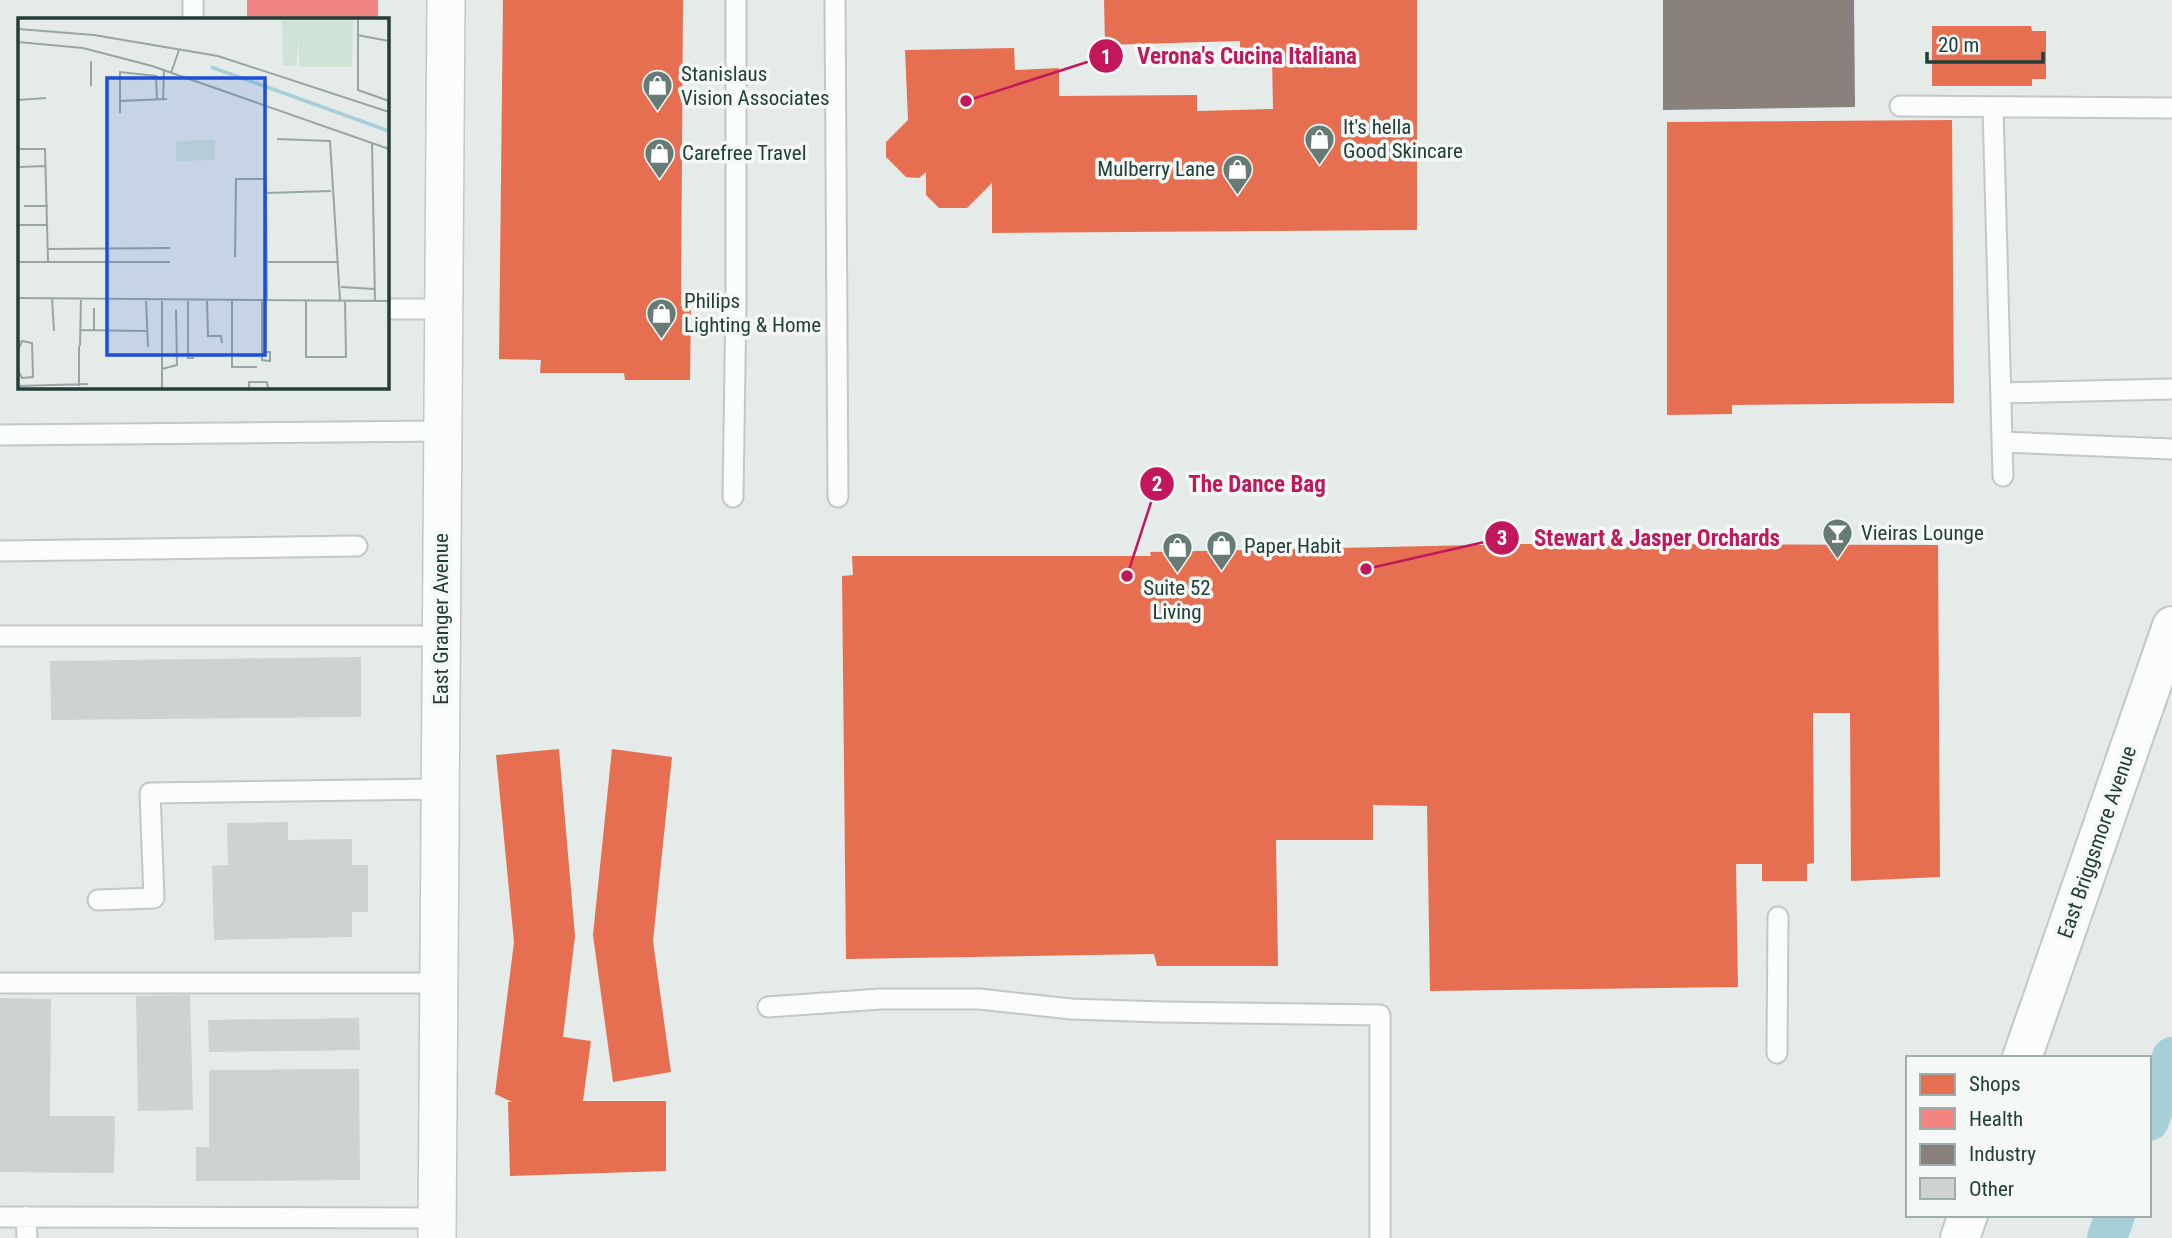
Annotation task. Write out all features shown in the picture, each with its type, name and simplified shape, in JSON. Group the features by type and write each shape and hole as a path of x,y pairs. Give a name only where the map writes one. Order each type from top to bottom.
{"main road":[{"name":"East Briggsmore Avenue","path":"2023,1056 2172,626"},
{"path":"1960,1238 1967,1217"}],"street":[{"name":"East Granger Avenue","path":"437,1228 446,0"}],"lane":[{"path":"193,0 193,18"},
{"path":"733,497 736,0"},
{"path":"835,0 838,497"},
{"path":"1899,106 2172,108"},
{"path":"1993,107 2003,476"},
{"path":"388,309 444,309"},
{"path":"2001,393 2172,389"},
{"path":"0,435 443,431"},
{"path":"2003,442 2172,449"},
{"path":"0,551 357,547"},
{"path":"0,636 441,636"},
{"path":"98,900 154,898 150,793 440,789"},
{"path":"1777,1054 1778,917"},
{"path":"0,983 438,983"},
{"path":"768,1007 880,999 979,999 1071,1009 1148,1012 1380,1014 1380,1238"},
{"path":"0,1217 437,1228"},
{"path":"26,1217 27,1238"}],"building: Shops":[{"path":"503,0 683,0 681,306 691,306 690,380 625,380 624,373 540,373 541,360 499,359"},
{"path":"1104,0 1417,0 1417,230 992,233 992,183 967,208 939,208 926,195 926,172 919,178 906,177 886,157 886,142 908,120 905,50 1014,48 1015,70 1059,68 1059,96 1197,95 1197,111 1273,109 1272,57 1240,58 1240,41 1105,45"},
{"path":"1932,26 2031,26 2032,31 2046,31 2046,79 2032,79 2032,86 1932,86"},
{"path":"1952,120 1954,403 1732,405 1732,414 1667,415 1667,122"},
{"path":"1522,544 1938,545 1940,877 1851,881 1850,713 1813,713 1814,863 1807,864 1807,881 1762,881 1762,864 1736,864 1738,987 1430,991 1427,806 1373,805 1373,840 1276,840 1278,966 1157,966 1154,954 846,959 842,576 853,575 852,556 1151,556 1150,552"},
{"path":"559,749 575,936 563,1037 591,1041 583,1101 666,1101 666,1171 510,1176 508,1102 512,1102 495,1094 514,942 496,755"},
{"path":"612,749 672,757 653,941 671,1072 613,1082 593,935"}],"building: Health":[{"path":"247,0 378,0 378,18 247,18"}],"building: Industry":[{"path":"1663,0 1854,0 1855,107 1663,110"}],"building: Other":[{"path":"361,657 361,717 51,720 50,661"},
{"path":"288,822 288,840 352,839 352,865 368,865 368,912 352,912 352,937 214,940 212,866 228,865 227,823"},
{"path":"190,995 193,1110 138,1111 136,996"},
{"path":"0,998 51,999 50,1116 115,1116 114,1173 0,1172"},
{"path":"359,1018 360,1050 209,1052 208,1020"},
{"path":"359,1069 360,1180 196,1181 196,1147 209,1147 209,1070"}],"waterway":[{"path":"2151,1115 2172,1057"},
{"path":"2107,1238 2114,1217"}],"place":[{"name":"Verona's Cucina Italiana","path":"966,101"},
{"name":"Stanislaus Vision Associates","path":"658,113"},
{"name":"It's hella Good Skincare","path":"1320,166"},
{"name":"Carefree Travel","path":"659,180"},
{"name":"Mulberry Lane","path":"1238,196"},
{"name":"Philips Lighting & Home","path":"661,340"},
{"name":"Vieiras Lounge","path":"1838,560"},
{"name":"Stewart & Jasper Orchards","path":"1366,569"},
{"name":"Paper Habit","path":"1221,573"},
{"name":"Suite 52 Living","path":"1177,575"},
{"name":"The Dance Bag","path":"1127,576"}]}
